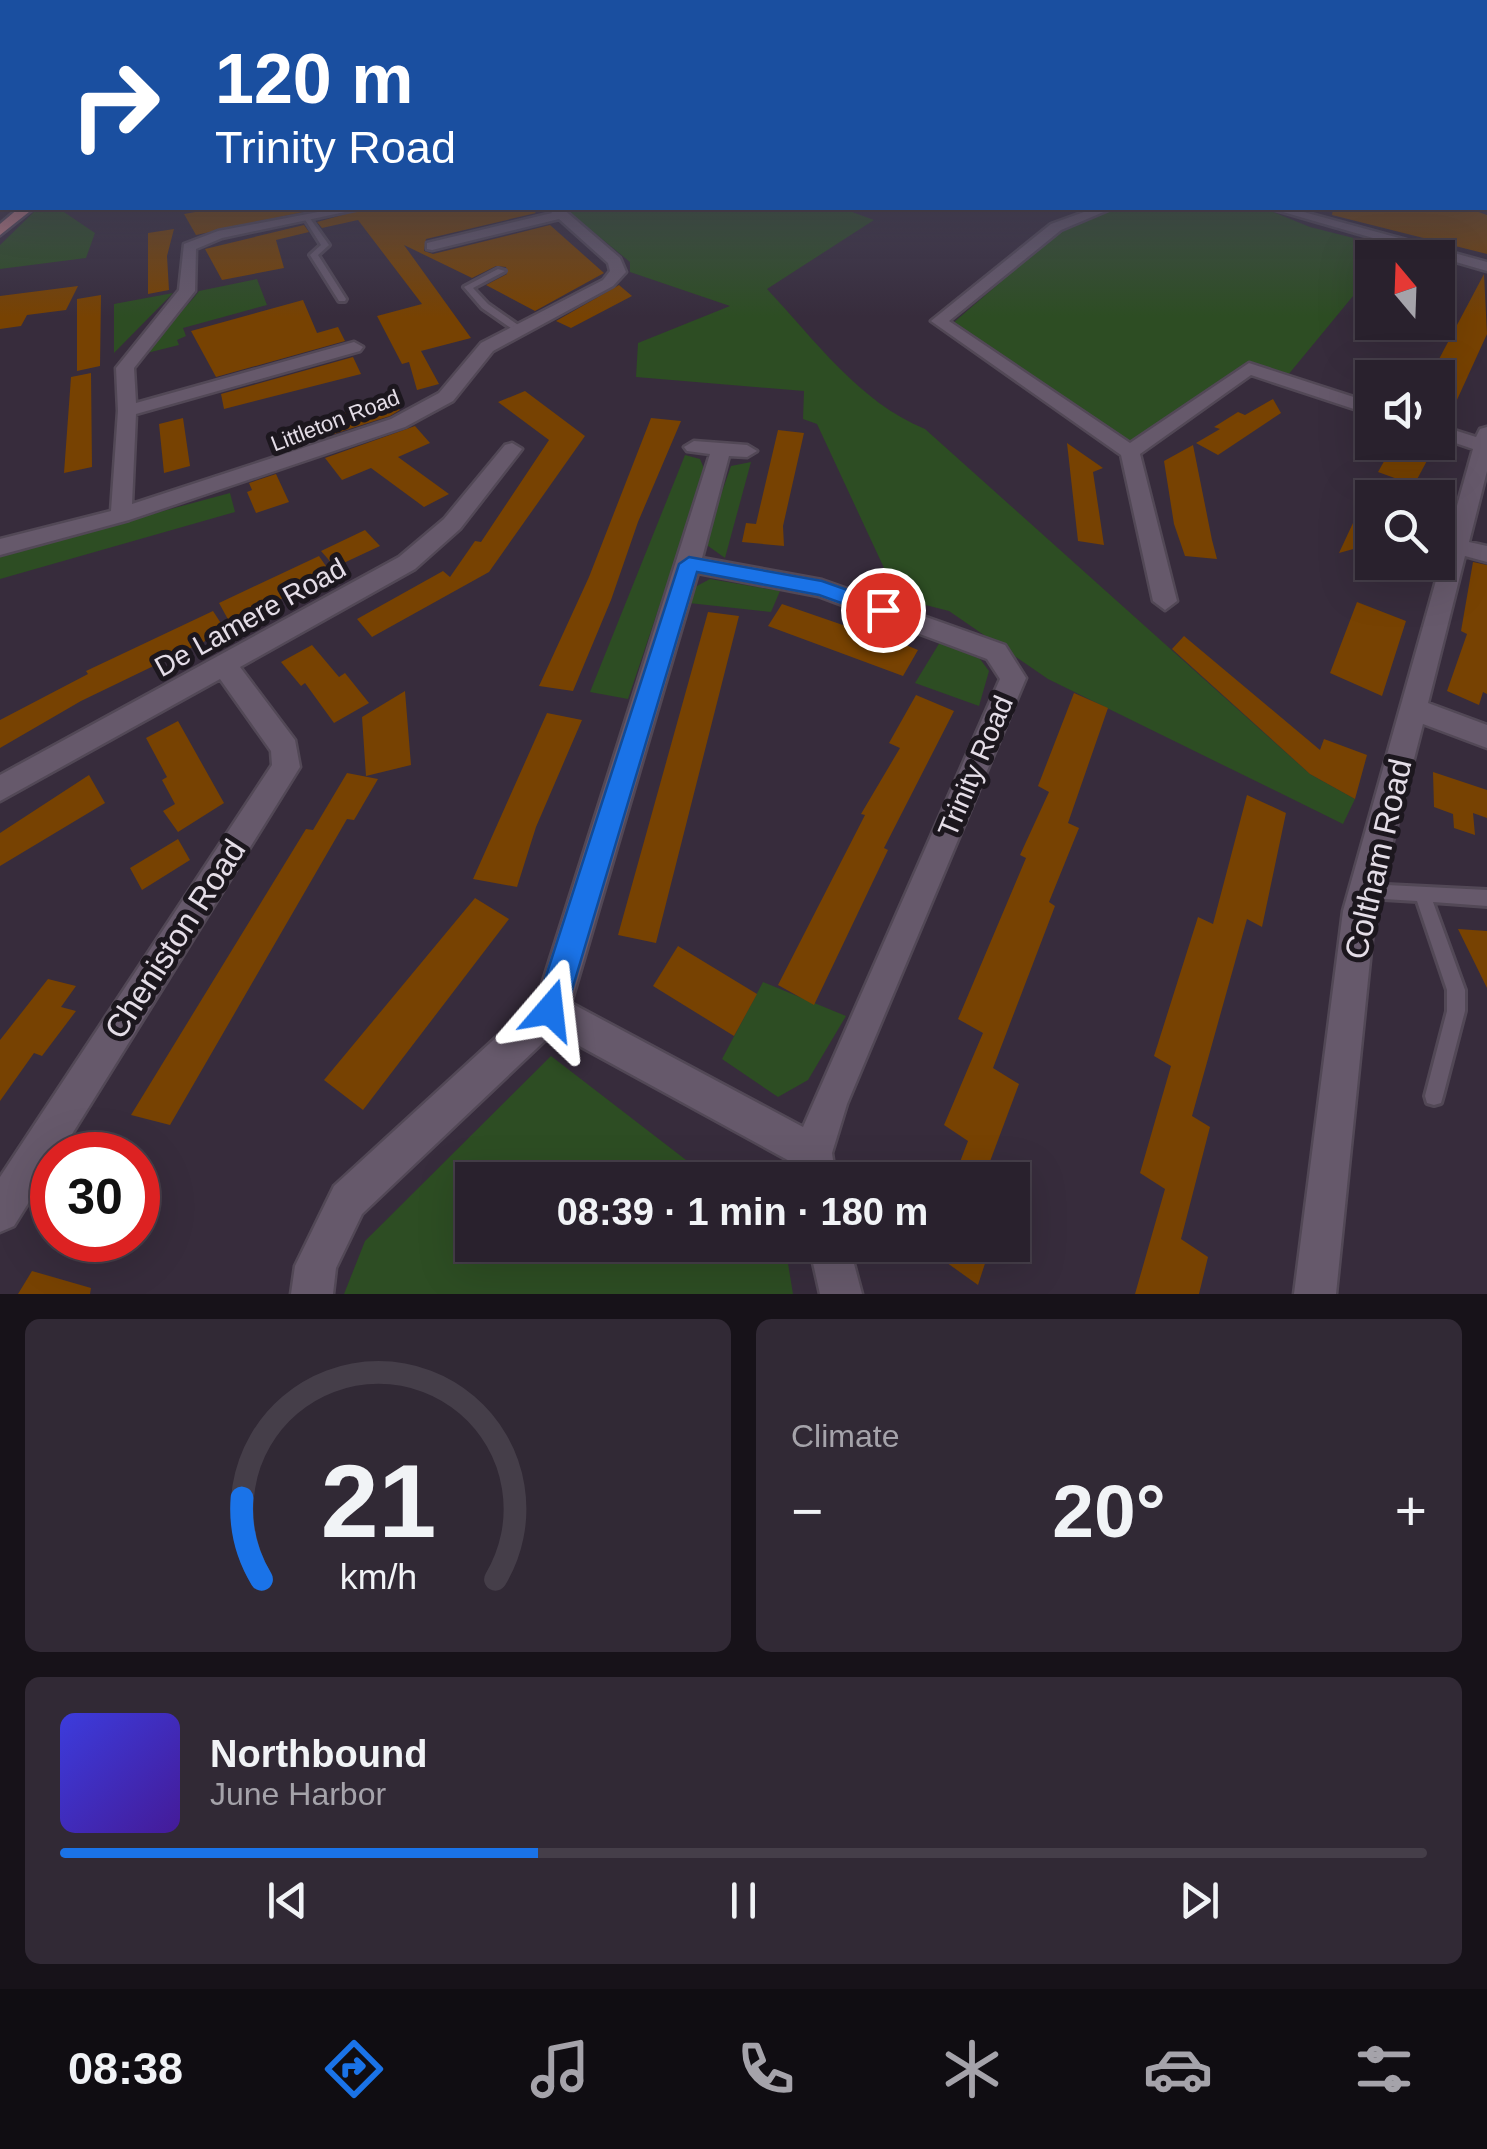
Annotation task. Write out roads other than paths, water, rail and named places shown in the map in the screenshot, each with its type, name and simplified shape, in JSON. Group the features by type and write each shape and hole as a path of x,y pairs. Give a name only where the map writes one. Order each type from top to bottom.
{"main road":[{"path":"0,232 25,210"}],"street":[{"path":"121,515 127,411 124,368 187,291 189,246 218,235 347,210"},
{"path":"1101,210 1056,227 939,320 1130,452 1165,601"},
{"path":"1283,210 1487,267"},
{"path":"432,246 559,211"},
{"name":"Littleton Road","path":"0,547 121,515 398,424 446,397 487,348 608,283 618,272 615,261 559,211"},
{"path":"127,411 354,348"},
{"path":"1130,452 1249,368 1355,403"},
{"path":"1455,440 1483,455"},
{"path":"312,1294 316,1266 348,1200 550,1010 689,564 720,449"},
{"name":"Coltham Road","path":"1455,543 1483,455"},
{"name":"De Lamere Road","path":"0,789 408,563 452,524 496,456"},
{"path":"1455,546 1487,554"},
{"name":"Trinity Road","path":"689,564 822,588 996,652 1012,678 828,1103 815,1162"},
{"name":"Coltham Road","path":"1315,1294 1365,891 1445,580"},
{"name":"Cheniston Road","path":"0,1212 286,767 285,748 225,666"},
{"path":"1413,709 1487,737"},
{"path":"550,1010 807,1162"},
{"path":"833,1262 841,1294"}],"lane":[{"path":"307,218 325,245 314,255 342,299"},
{"path":"501,271 468,287 485,306 518,329"},
{"path":"1365,891 1487,898"},
{"path":"1422,894 1456,990 1456,1011 1434,1096"}]}
